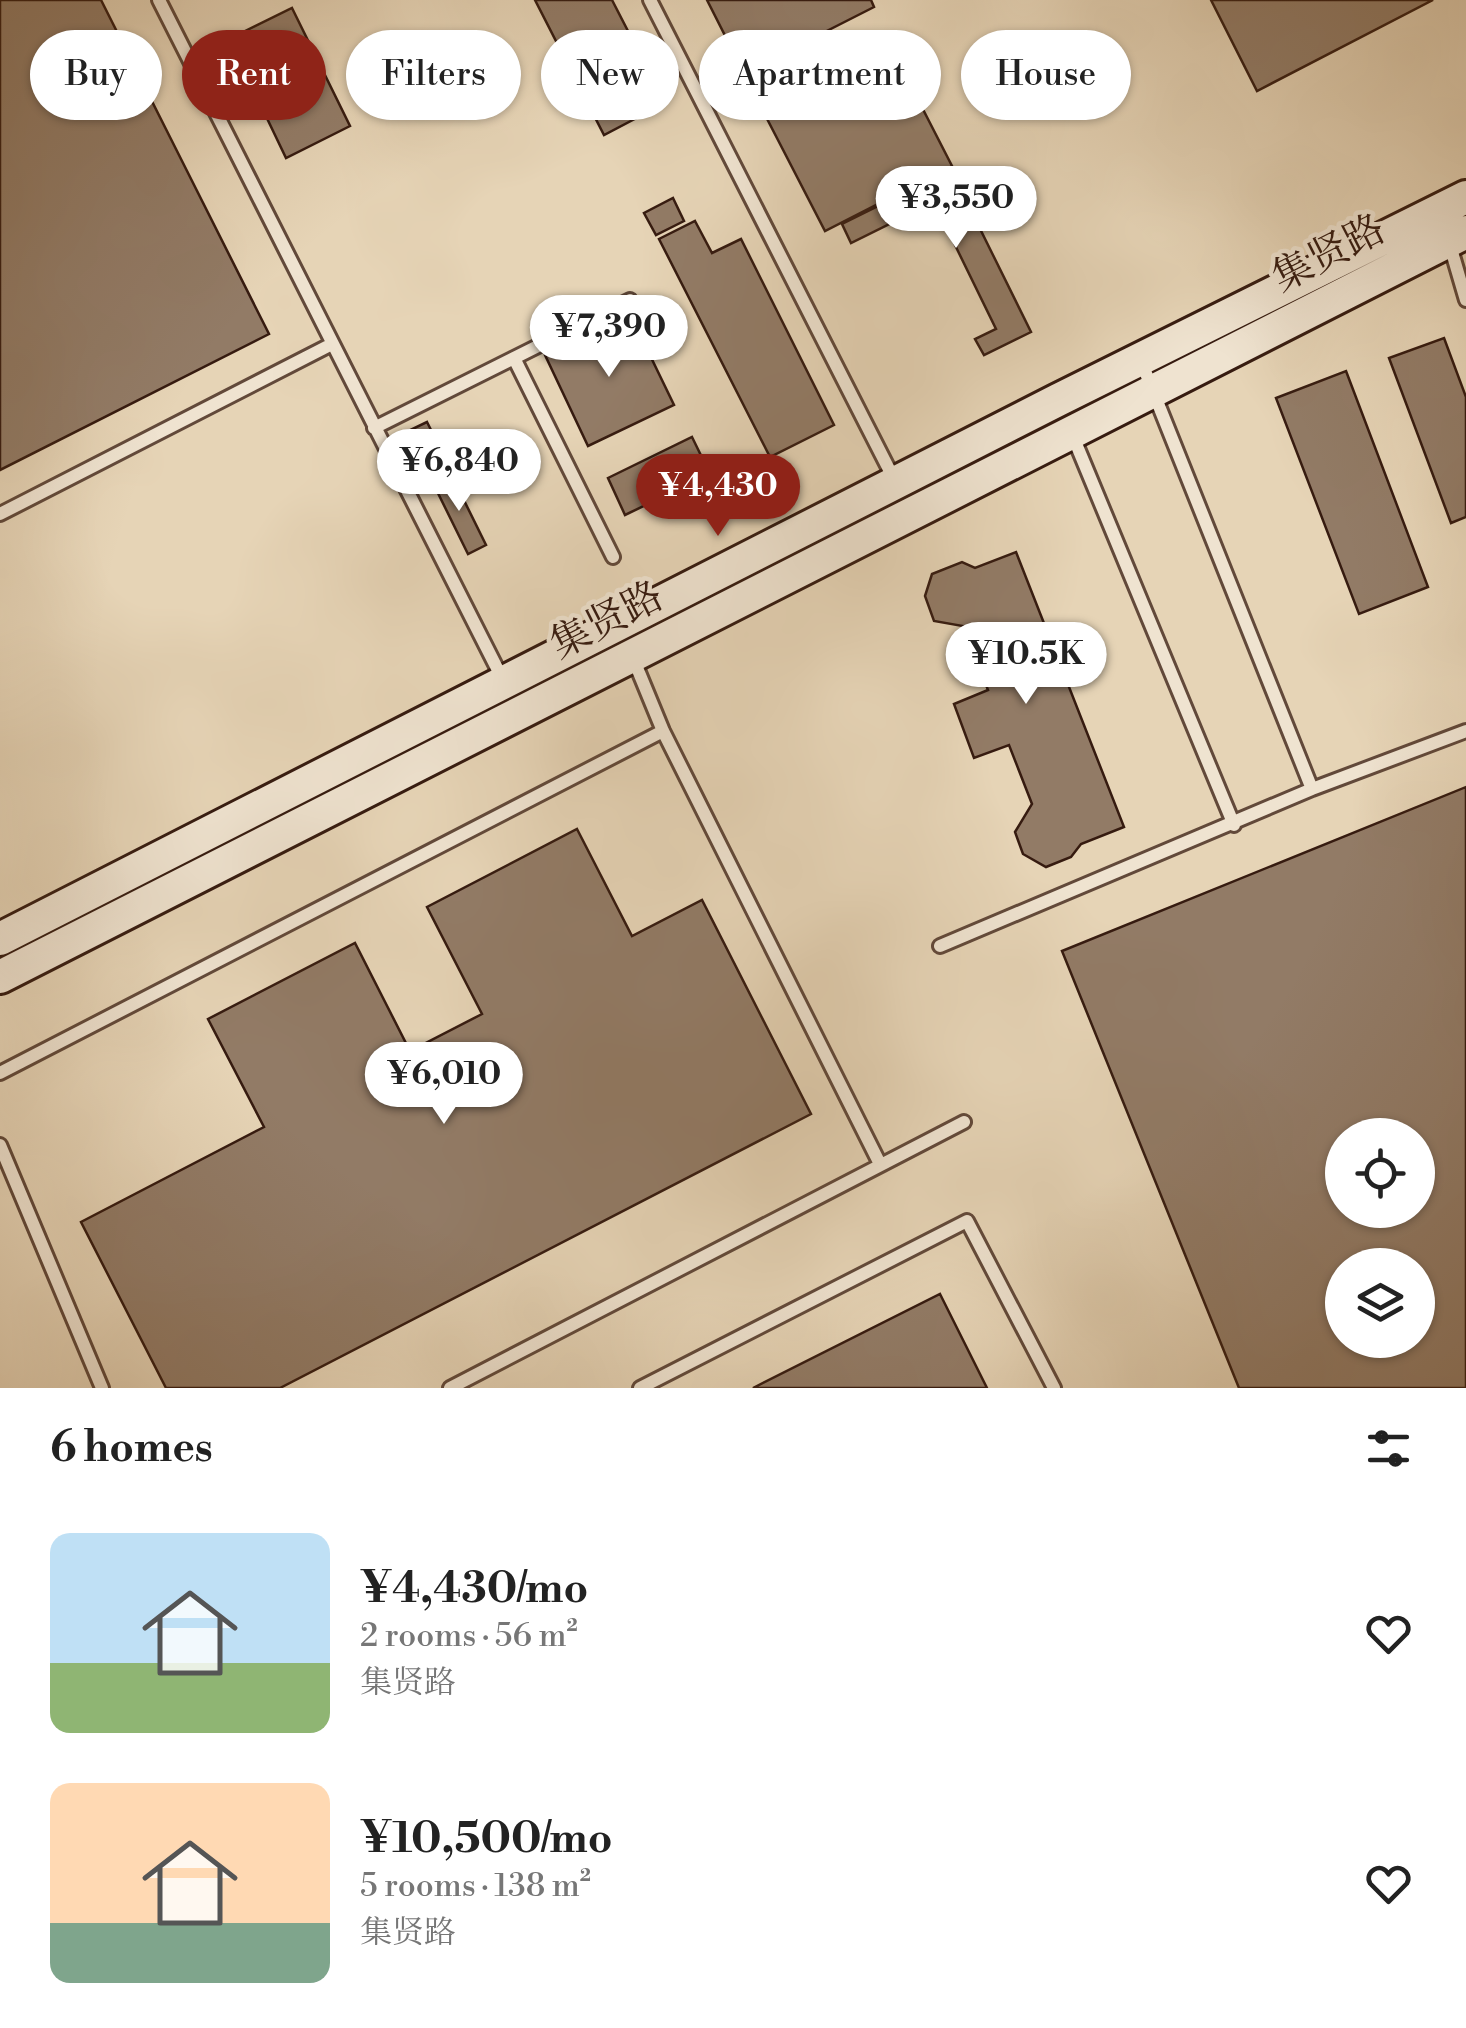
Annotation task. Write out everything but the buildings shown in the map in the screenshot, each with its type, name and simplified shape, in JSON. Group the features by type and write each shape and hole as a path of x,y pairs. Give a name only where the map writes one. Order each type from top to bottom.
{"street":[{"name":"集贤路","path":"0,977 1071,432 1147,376 1455,220"},
{"name":"集贤路","path":"0,939 1058,400 1147,376"}],"lane":[{"path":"159,0 504,682"},
{"path":"650,0 897,484"},
{"path":"1455,220 1466,300"},
{"path":"374,428 630,300"},
{"path":"0,514 332,344"},
{"path":"514,358 612,557"},
{"path":"1147,376 1312,788"},
{"path":"1058,400 1234,825"},
{"path":"617,624 662,731 880,1164"},
{"path":"0,1073 662,731"},
{"path":"940,946 1234,825 1312,788 1466,732"},
{"path":"450,1388 964,1122"},
{"path":"0,1146 102,1388"},
{"path":"640,1388 967,1222 1054,1388"}]}
